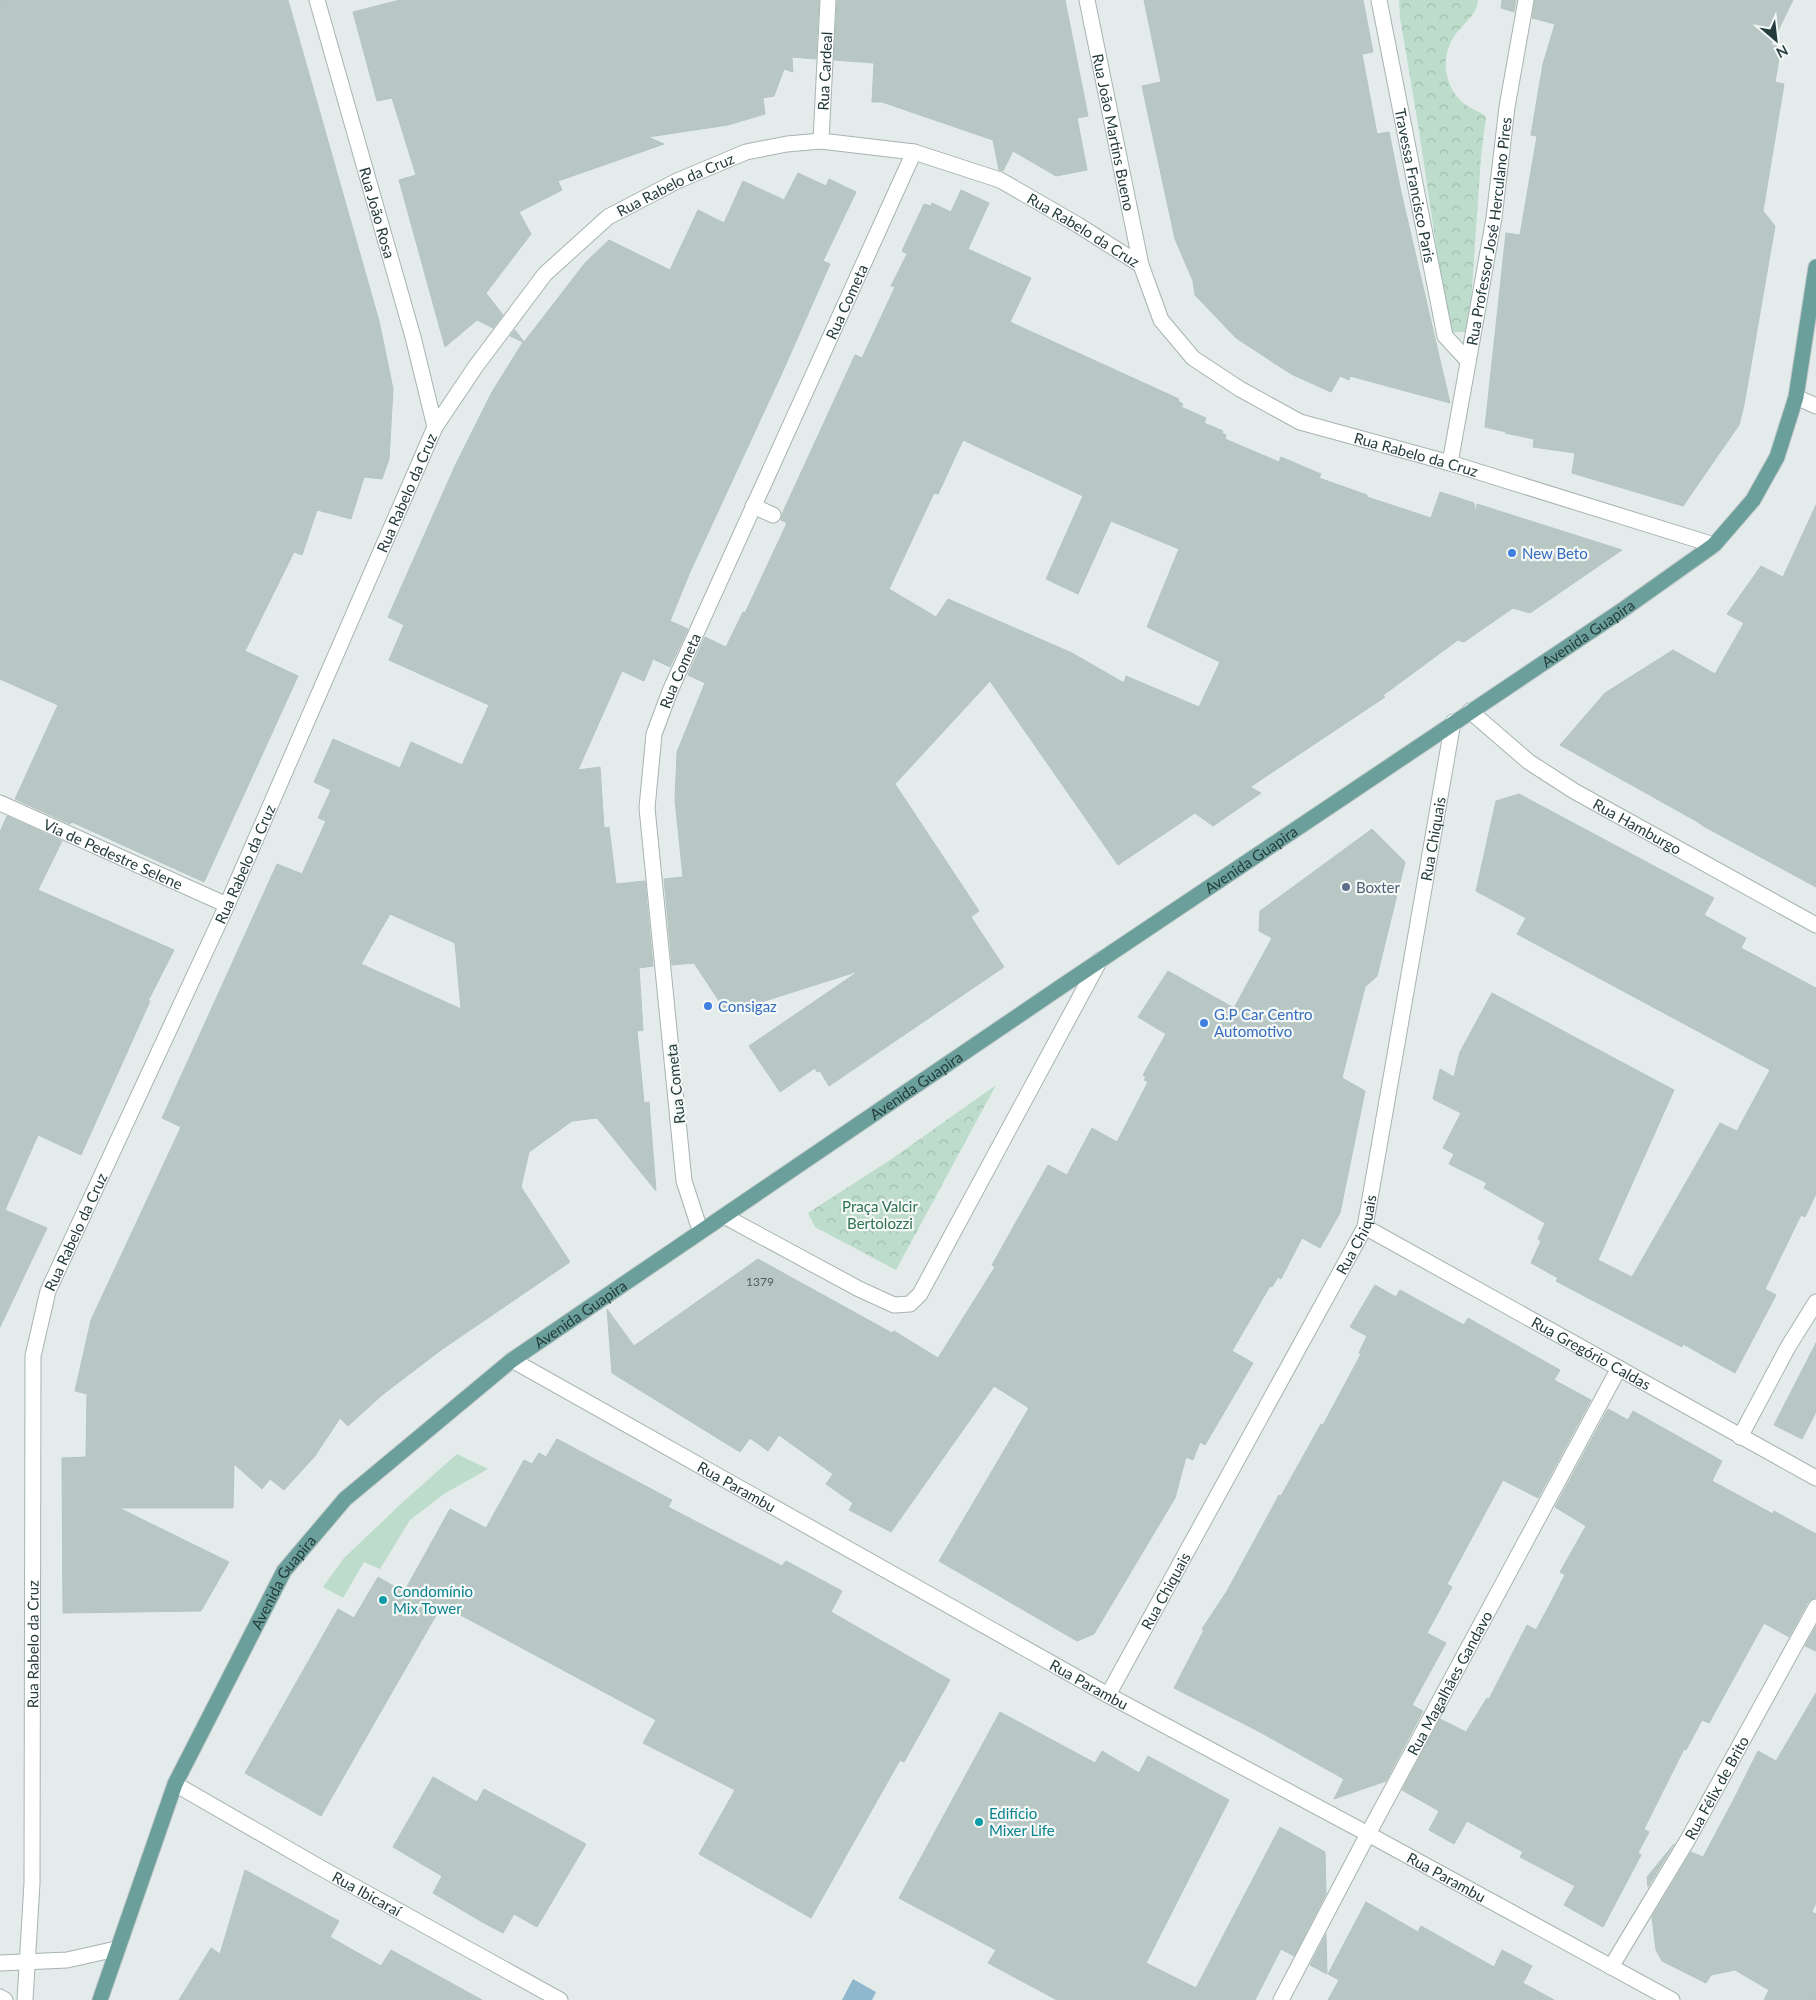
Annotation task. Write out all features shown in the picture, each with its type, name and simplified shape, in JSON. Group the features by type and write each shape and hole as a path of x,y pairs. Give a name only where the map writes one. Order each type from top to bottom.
{"main road":[{"name":"Avenida Guapira","path":"100,2000 116,1949 175,1784 284,1571 344,1499 512,1360 700,1230 724,1216 1100,960 1453,722 1621,612 1714,544 1753,500 1777,458 1796,397 1816,267"}],"street":[{"name":"Rua João Rosa","path":"318,0 413,337 435,427"},
{"name":"Rua Cardeal","path":"821,141 828,0"},
{"name":"Rua João Martins Bueno","path":"1087,0 1141,266"},
{"name":"Travessa Francisco Paris","path":"1379,0 1445,336 1468,361"},
{"name":"Rua Professor José Herculano Pires","path":"1450,463 1494,218 1507,107 1526,0"},
{"name":"Rua Rabelo da Cruz","path":"25,2000 32,1884 33,1356 48,1291 227,905 435,427 476,366 545,274 608,217 677,181 746,152 787,144 821,141 914,152 1000,180 1078,225 1141,266 1161,320 1193,358 1240,389 1300,422 1450,463 1714,544"},
{"name":"Rua Cometa","path":"700,1230 684,1181 647,808 654,734 670,691 914,152"},
{"path":"1796,397 1816,406"},
{"path":"753,506 773,515"},
{"name":"Rua Hamburgo","path":"1470,711 1529,762 1574,791 1816,925"},
{"name":"Rua Chiquais","path":"1108,1695 1365,1228 1453,722"},
{"name":"Via de Pedestre Selene","path":"0,802 227,905"},
{"path":"724,1216 859,1289 894,1305 910,1304 920,1294 1100,960"},
{"name":"Rua Gregório Caldas","path":"1365,1228 1816,1478"},
{"path":"1740,1437 1788,1347 1816,1302"},
{"name":"Rua Parambu","path":"512,1360 1108,1695 1672,2000"},
{"name":"Rua Magalhães Gandavo","path":"1281,2000 1368,1834 1619,1368"},
{"name":"Rua Félix de Brito","path":"1611,1967 1687,1841 1816,1607"},
{"name":"Rua Ibicaraí","path":"175,1784 321,1868 560,2000"},
{"path":"0,1963 66,1960 116,1949"},
{"path":"0,1997 5,2000"}],"green space":[{"path":"1399,0 1478,0 1474,13 1449,46 1446,64 1449,83 1460,100 1486,117 1481,157 1469,332 1449,332 1400,18"},
{"name":"Praça Valcir Bertolozzi","path":"996,1085 896,1270 815,1227 808,1213 893,1158"},
{"path":"457,1454 488,1469 444,1494 410,1520 380,1569 364,1562 343,1598 323,1587 344,1558"}],"water":[{"path":"853,1979 876,1992 872,2000 842,2000"}],"building":[{"path":"0,0 288,0 379,321 393,389 389,459 382,479 364,477 351,519 317,510 302,555 294,552 245,651 298,676 204,882 72,822 70,824 15,799 58,705 0,679"},
{"path":"400,0 819,0 816,59 792,57 793,72 784,69 774,96 763,98 765,114 728,125 648,137 664,144 558,181 562,190 519,212 531,234 486,293 503,315 493,328 477,320 445,347 399,180 416,175 392,98 377,101 353,12"},
{"path":"837,0 1065,0 1088,116 1077,118 1087,170 1056,176 1013,151 1003,171 999,170 993,140 882,102 872,102 874,63 834,60"},
{"path":"1144,0 1363,0 1373,52 1362,54 1377,134 1389,132 1450,403 1350,376 1349,380 1340,376 1331,392 1291,374 1236,338 1195,295 1193,281 1175,239 1142,86 1161,82"},
{"path":"1502,0 1516,0 1514,12 1501,8"},
{"path":"1535,0 1793,0 1771,45 1781,47 1775,82 1784,84 1763,211 1775,226 1744,405 1739,425 1683,506 1572,473 1575,453 1533,447 1534,439 1485,427 1506,233 1520,235 1537,136 1531,135 1543,64 1555,24 1532,18"},
{"path":"798,173 826,186 829,179 856,192 823,261 830,264 690,572 670,621 688,629 670,667 653,659 644,681 622,671 578,770 600,767 604,828 609,827 616,884 645,881 653,966 639,968 643,1030 637,1031 644,1103 649,1102 656,1191 597,1118 572,1121 529,1152 521,1187 570,1262 441,1350 382,1395 348,1426 340,1418 315,1456 284,1490 270,1479 262,1489 234,1464 233,1508 119,1508 229,1562 201,1611 63,1613 62,1458 86,1457 87,1394 75,1391 91,1320 181,1127 162,1118 277,864 302,874 326,821 318,818 331,790 314,782 333,739 400,768 411,742 462,765 489,705 389,660 404,625 388,617 455,466 492,392 523,342 510,336 515,330 524,342 585,263 609,240 670,270 698,210 724,223 743,181 784,200","holes":["390,914 455,943 461,1009 361,964"]},
{"path":"961,190 989,203 968,249 1031,278 1010,322 1179,399 1178,401 1183,404 1181,407 1206,418 1204,423 1223,431 1222,433 1226,435 1225,439 1279,462 1281,457 1321,474 1319,478 1367,495 1367,497 1431,518 1440,492 1474,503 1476,514 1477,504 1622,550 1530,613 1513,608 1464,642 1458,640 1382,696 1385,697 1250,787 1261,793 1213,826 1195,813 1118,865 990,681 895,784 979,911 971,917 1004,967 829,1086 820,1071 817,1072 815,1068 780,1092 749,1046 859,971 727,1013 694,963 672,965 664,879 683,877 675,800 677,752 705,683 688,675 705,637 726,647 743,612 745,613 787,523 781,520 782,514 855,355 862,358 895,287 891,286 907,254 902,251 924,204 931,206 932,203 951,212","holes":["963,440 1083,496 1046,579 1078,594 1111,521 1179,549 1147,627 1220,662 1199,707 1126,676 1124,683 1072,653 948,599 936,617 889,589 934,493 938,494"]},
{"path":"1816,505 1816,887 1560,745 1605,693 1673,650 1715,674 1744,623 1727,614 1761,566 1783,577"},
{"path":"1519,794 1714,898 1704,915 1746,938 1741,948 1816,988 1816,1194 1805,1217 1801,1215 1765,1289 1776,1295 1735,1373 1683,1344 1682,1347 1556,1281 1558,1278 1531,1263 1541,1241 1538,1239 1545,1223 1484,1188 1487,1183 1449,1164 1454,1154 1443,1148 1461,1113 1433,1099 1440,1069 1454,1077 1460,1052 1492,993 1674,1090 1598,1260 1632,1277 1720,1123 1737,1131 1770,1070 1517,934 1526,918 1476,891 1496,801"},
{"path":"7,816 62,841 38,890 174,950 148,1001 150,1001 81,1155 38,1135 5,1210 47,1228 0,1327 0,832"},
{"path":"1372,829 1405,862 1377,976 1365,987 1342,1078 1365,1091 1340,1213 1320,1248 1302,1238 1281,1279 1278,1277 1272,1287 1270,1286 1232,1351 1253,1363 1205,1445 1200,1442 1193,1460 1186,1457 1175,1498 1094,1634 1077,1641 939,1561 1029,1408 994,1386 891,1532 849,1510 853,1503 826,1484 833,1474 779,1435 768,1451 750,1438 740,1452 612,1373 607,1309 634,1346 758,1259 892,1333 894,1331 938,1358 995,1267 992,1265 1048,1165 1067,1175 1092,1128 1117,1142 1148,1082 1144,1080 1146,1077 1143,1075 1166,1034 1138,1017 1168,971 1234,1008 1272,938 1259,931 1260,911"},
{"path":"1375,1285 1396,1297 1400,1290 1464,1325 1468,1318 1560,1370 1554,1380 1591,1400 1538,1498 1503,1480 1447,1584 1452,1587 1427,1633 1446,1643 1412,1705 1423,1711 1386,1781 1334,1799 1344,1779 1258,1731 1174,1688 1204,1630 1202,1629 1227,1591 1279,1495 1281,1496 1321,1424 1323,1425 1361,1354 1359,1353 1367,1336 1350,1327"},
{"path":"1816,1343 1816,1412 1802,1439 1774,1425"},
{"path":"1608,1409 1628,1420 1633,1411 1722,1461 1712,1481 1773,1514 1774,1511 1816,1534 1816,1598 1808,1602 1789,1637 1764,1623 1709,1723 1702,1720 1686,1750 1684,1749 1644,1829 1649,1832 1638,1853 1641,1855 1603,1927 1564,1905 1575,1886 1520,1857 1523,1852 1467,1821 1454,1844 1429,1830 1439,1811 1402,1790 1440,1719 1466,1732 1487,1698 1489,1699 1527,1625 1536,1630 1565,1575 1560,1572 1586,1526 1555,1507"},
{"path":"557,1439 672,1500 668,1507 782,1566 786,1561 842,1591 831,1612 950,1680 904,1762 900,1760 811,1918 699,1854 735,1790 643,1743 656,1720 442,1605 321,1816 245,1773 338,1609 354,1618 378,1577 404,1592 450,1509 486,1528 524,1460 532,1464 539,1453 546,1457"},
{"path":"1816,1626 1816,1651 1805,1646"},
{"path":"1816,1693 1816,1903 1812,1912 1816,1914 1816,2000 1764,2000 1769,1990 1735,1970 1711,1975 1706,1983 1662,1961 1656,1950 1652,1917 1691,1852 1703,1857 1758,1751 1776,1761"},
{"path":"1000,1712 1095,1763 1102,1751 1139,1773 1148,1756 1229,1800 1146,1963 1196,1988 1280,1827 1325,1852 1326,1894 1294,1956 1281,1949 1255,2000 1057,2000 988,1963 996,1950 899,1898"},
{"path":"433,1777 477,1802 484,1789 586,1844 537,1927 514,1914 503,1933 484,1923 433,1893 442,1876 393,1847"},
{"path":"1674,1844 1648,1887 1647,1877"},
{"path":"245,1870 339,1921 330,1937 381,1966 391,1950 482,2000 179,2000 211,1948 220,1954"},
{"path":"1366,1902 1418,1932 1421,1926 1494,1967 1502,1950 1532,1966 1523,1983 1554,2000 1328,2000 1339,1980 1328,1974"},
{"path":"1326,1934 1327,1974 1310,1965"}],"place":[{"name":"New Beto","path":"1512,553"},
{"name":"Boxter","path":"1346,887"},
{"name":"Consigaz","path":"708,1006"},
{"name":"G.P Car Centro Automotivo","path":"1204,1023"},
{"name":"Condomínio Mix Tower","path":"383,1600"},
{"name":"Edifício Mixer Life","path":"979,1822"}]}
